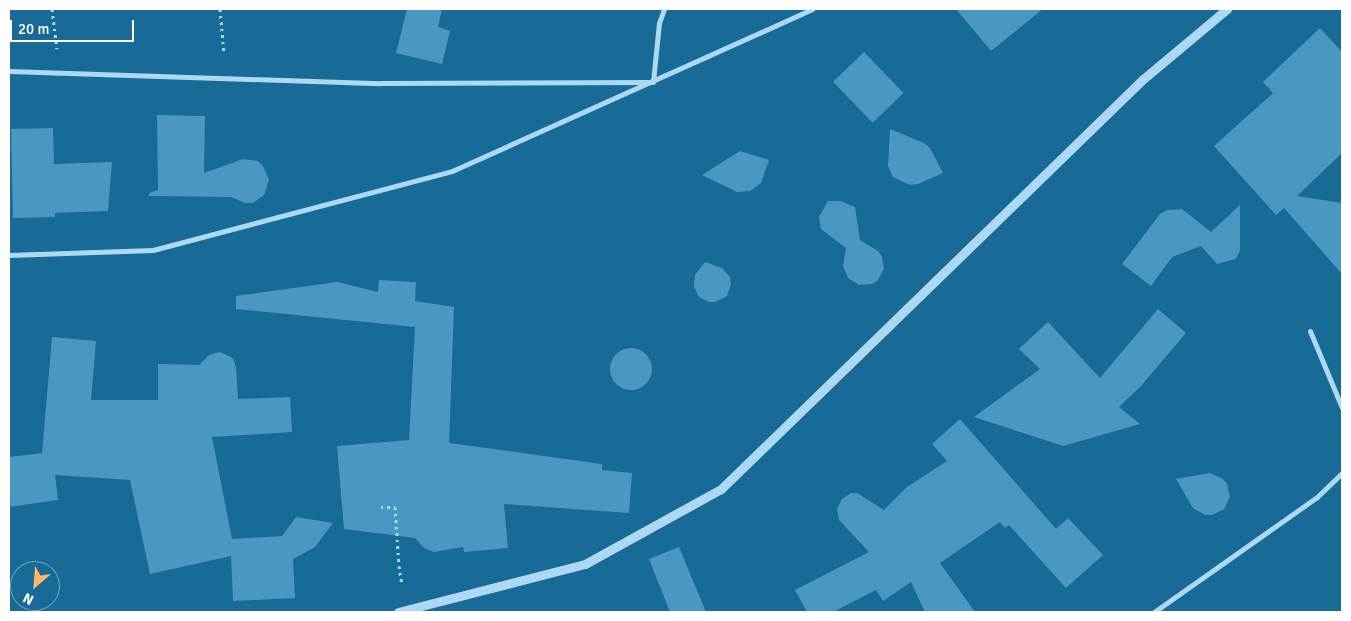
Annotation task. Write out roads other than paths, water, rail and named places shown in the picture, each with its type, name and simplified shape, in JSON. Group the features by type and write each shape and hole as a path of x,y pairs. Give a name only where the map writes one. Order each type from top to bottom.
{"street":[{"path":"653,82 660,23 664,9"},
{"path":"9,255 153,250 446,174 812,9"},
{"path":"398,612 585,564 721,489 1142,80 1227,9"},
{"path":"9,71 380,83 653,82"},
{"path":"1310,331 1342,408"},
{"path":"1154,612 1317,497 1342,473"}]}
